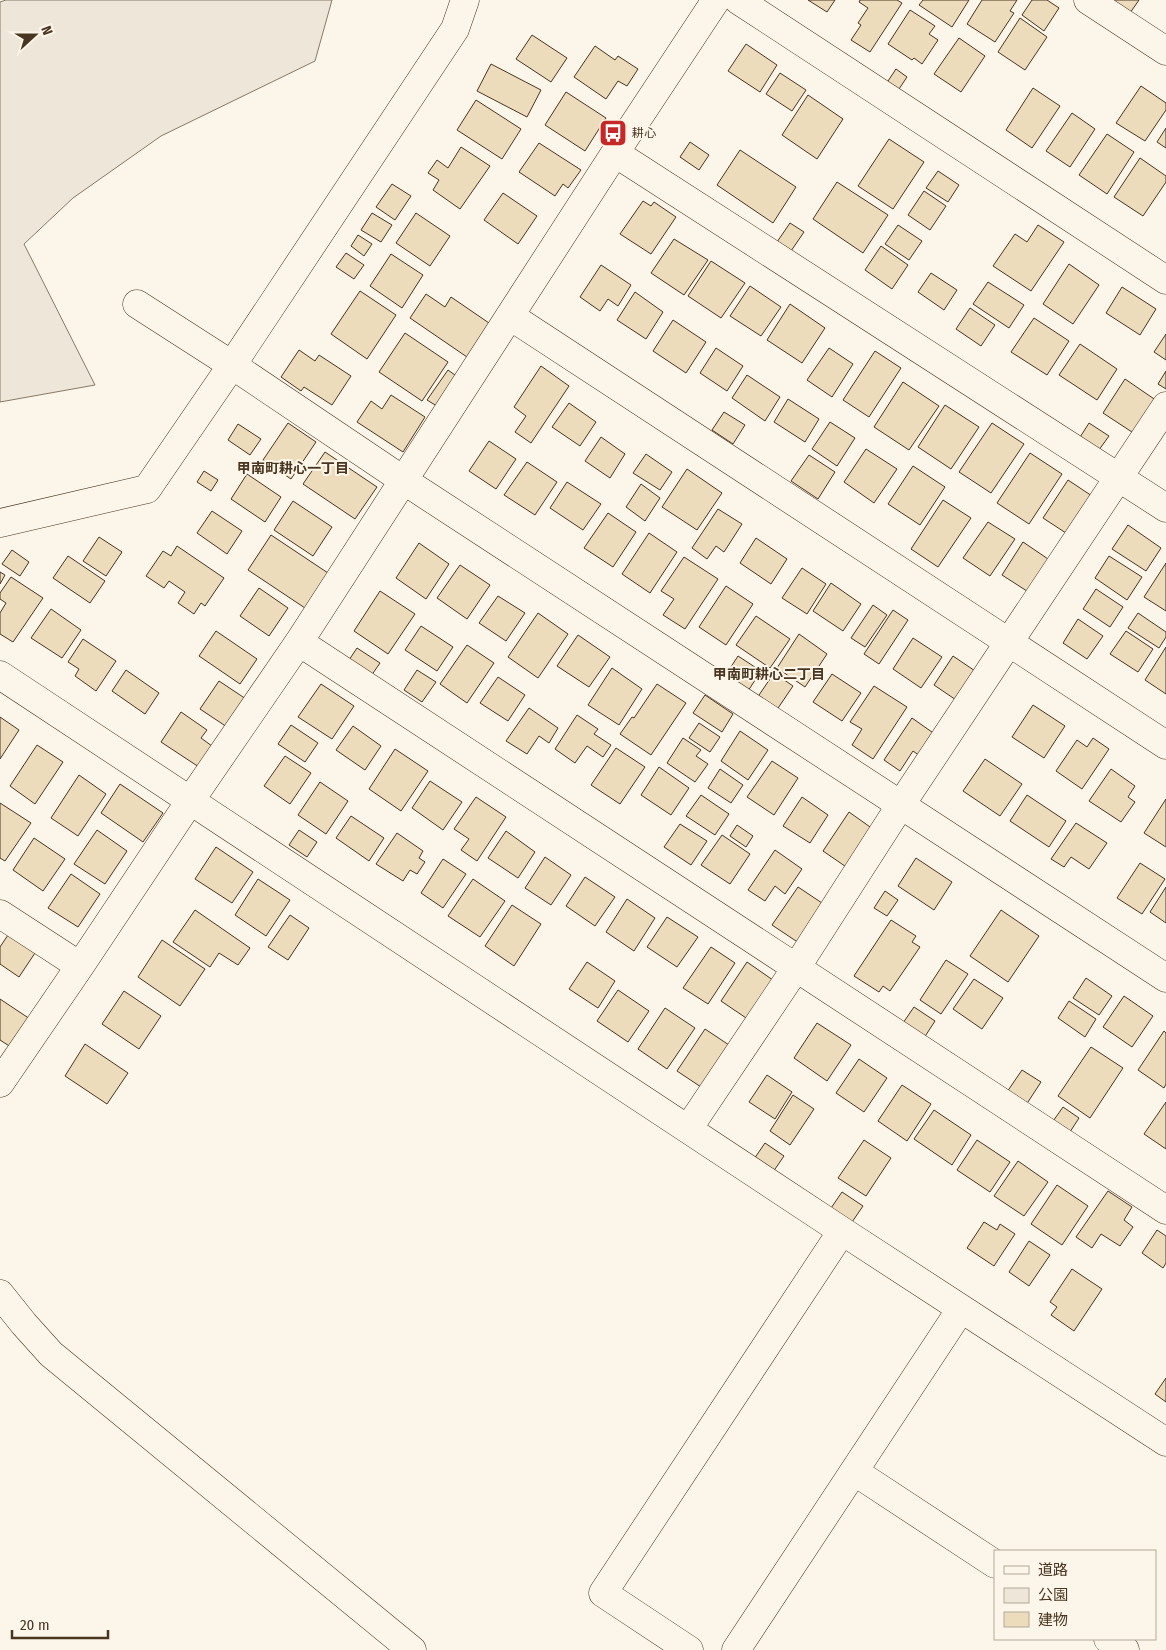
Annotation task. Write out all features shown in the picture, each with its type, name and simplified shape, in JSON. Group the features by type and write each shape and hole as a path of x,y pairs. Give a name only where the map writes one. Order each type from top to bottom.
{"street":[{"path":"0,523 148,489 455,29 465,0"},
{"path":"0,1083 299,642 615,152 716,0"},
{"path":"738,0 1166,280"},
{"path":"1088,0 1166,51"},
{"path":"615,152 1166,508"},
{"path":"137,304 900,806 1166,978"},
{"path":"510,316 1166,744"},
{"path":"688,1129 796,968 1008,642 1166,406"},
{"path":"299,642 1166,1210"},
{"path":"0,676 842,1231 1166,1442"},
{"path":"0,914 80,966"},
{"path":"689,1650 603,1593 842,1231"},
{"path":"0,1294 51,1354 412,1650"},
{"path":"736,1650 962,1309"},
{"path":"855,1472 994,1563"},
{"path":"1110,1640 1125,1650"}],"green space":[{"path":"6,0 332,0 315,61 161,136 73,198 24,244 95,385 0,402 0,2"}],"building":[{"path":"808,0 835,0 827,12"},
{"path":"860,0 897,0 902,3 870,52 851,40 861,25 858,23 868,8 859,2"},
{"path":"923,0 969,0 952,27 919,5"},
{"path":"982,0 1017,0 1010,11 1014,13 995,42 967,24"},
{"path":"1032,0 1047,0 1059,8 1044,31 1022,15"},
{"path":"1114,0 1139,0 1130,13"},
{"path":"910,10 935,26 929,34 938,40 922,64 914,58 912,60 888,44"},
{"path":"1020,18 1047,37 1025,70 998,52"},
{"path":"532,35 567,58 551,82 516,59"},
{"path":"959,38 985,56 961,92 934,74"},
{"path":"746,44 777,65 760,92 728,71"},
{"path":"595,46 615,60 618,56 638,69 627,86 618,81 606,99 574,77"},
{"path":"491,64 541,90 527,117 477,91"},
{"path":"896,69 907,77 895,95 884,87"},
{"path":"780,73 806,90 792,111 766,94"},
{"path":"1141,86 1166,103 1166,110 1145,141 1116,123"},
{"path":"1033,88 1060,106 1032,148 1006,130"},
{"path":"566,92 606,118 585,151 545,125"},
{"path":"808,95 843,119 817,159 782,135"},
{"path":"476,100 521,129 502,159 457,130"},
{"path":"1072,113 1095,129 1070,167 1046,151"},
{"path":"1166,128 1166,148 1157,142"},
{"path":"1107,134 1134,152 1107,194 1079,175"},
{"path":"889,139 924,162 893,209 858,186"},
{"path":"690,142 709,155 699,170 680,157"},
{"path":"539,143 581,170 568,188 563,184 555,196 519,172"},
{"path":"461,147 490,166 460,209 433,190 439,180 428,173 437,160 448,168"},
{"path":"740,150 796,187 773,223 717,185"},
{"path":"1140,158 1166,176 1166,182 1143,216 1114,197"},
{"path":"938,171 959,185 948,202 926,188"},
{"path":"837,182 888,215 863,253 813,219"},
{"path":"392,184 411,196 395,220 376,207"},
{"path":"924,191 946,206 930,230 908,215"},
{"path":"503,193 537,216 518,244 484,220"},
{"path":"643,201 651,206 654,202 676,217 651,254 620,234"},
{"path":"372,213 392,225 381,242 361,230"},
{"path":"416,213 450,236 430,266 396,243"},
{"path":"790,223 804,232 791,251 777,242"},
{"path":"898,225 922,241 909,260 885,244"},
{"path":"1038,225 1064,242 1031,291 993,266 1015,234 1027,242"},
{"path":"358,235 372,244 364,256 351,246"},
{"path":"674,239 708,260 684,295 651,273"},
{"path":"881,246 908,265 892,289 865,270"},
{"path":"346,253 364,265 354,279 336,267"},
{"path":"391,254 423,275 402,308 370,286"},
{"path":"711,261 745,283 721,318 688,296"},
{"path":"1069,264 1099,285 1073,324 1043,304"},
{"path":"601,265 631,285 618,306 608,299 600,311 580,297"},
{"path":"931,273 957,290 944,310 918,292"},
{"path":"988,282 1024,305 1009,328 973,304"},
{"path":"750,286 781,307 761,336 730,316"},
{"path":"1122,287 1156,309 1140,335 1106,313"},
{"path":"360,291 396,315 367,359 331,334"},
{"path":"635,292 663,312 646,339 617,320"},
{"path":"426,294 445,307 451,297 489,323 467,357 410,318"},
{"path":"790,304 825,328 802,363 767,340"},
{"path":"970,308 995,325 981,346 956,329"},
{"path":"1034,318 1069,341 1047,375 1011,352"},
{"path":"673,320 706,342 686,373 653,351"},
{"path":"405,333 448,362 422,401 379,372"},
{"path":"1166,334 1166,360 1154,352"},
{"path":"1080,344 1117,369 1097,400 1059,375"},
{"path":"716,348 743,366 727,391 700,373"},
{"path":"829,348 853,364 832,397 807,380"},
{"path":"299,350 315,361 319,355 351,376 332,405 304,387 301,391 281,377"},
{"path":"875,351 901,368 869,417 843,400"},
{"path":"541,366 569,386 531,443 515,432 526,416 514,407"},
{"path":"448,370 459,378 440,408 427,400"},
{"path":"1166,371 1166,389 1158,384"},
{"path":"747,375 780,397 765,421 732,398"},
{"path":"1125,379 1160,403 1138,436 1103,413"},
{"path":"903,382 939,406 909,450 874,427"},
{"path":"391,395 425,417 403,452 357,422 371,401 382,409"},
{"path":"788,399 819,419 805,442 774,422"},
{"path":"569,403 596,422 580,446 552,427"},
{"path":"945,405 979,427 951,469 918,447"},
{"path":"724,412 745,425 733,444 712,430"},
{"path":"830,422 855,438 837,466 812,449"},
{"path":"288,423 316,442 291,479 263,460"},
{"path":"992,423 1024,444 991,493 959,472"},
{"path":"1089,423 1109,436 1096,454 1077,442"},
{"path":"238,424 261,439 250,455 228,440"},
{"path":"601,437 625,454 610,478 585,461"},
{"path":"489,441 516,459 496,489 469,471"},
{"path":"866,449 897,469 874,503 844,482"},
{"path":"325,452 377,487 355,519 303,484"},
{"path":"1030,453 1062,474 1029,524 997,503"},
{"path":"646,454 672,472 660,490 633,473"},
{"path":"809,455 835,472 818,499 791,481"},
{"path":"527,462 557,482 535,515 504,495"},
{"path":"913,466 945,487 920,525 888,504"},
{"path":"687,469 722,493 697,530 662,507"},
{"path":"204,471 218,480 211,491 197,482"},
{"path":"247,474 281,497 265,522 231,499"},
{"path":"1068,480 1098,500 1072,537 1043,518"},
{"path":"567,482 601,504 583,530 550,508"},
{"path":"641,484 660,498 645,521 626,507"},
{"path":"943,500 971,518 938,567 911,549"},
{"path":"293,501 332,527 313,556 274,530"},
{"path":"718,509 742,524 724,552 716,546 707,559 692,548"},
{"path":"212,511 242,531 227,554 197,533"},
{"path":"608,513 636,532 613,567 584,548"},
{"path":"988,522 1015,539 990,576 963,558"},
{"path":"1128,525 1161,548 1146,571 1112,549"},
{"path":"649,533 677,552 650,593 622,574"},
{"path":"271,535 331,575 308,610 248,570"},
{"path":"99,537 122,552 106,576 83,561"},
{"path":"756,538 787,559 771,584 740,563"},
{"path":"1023,542 1051,561 1030,593 1002,575"},
{"path":"419,543 449,564 426,599 396,578"},
{"path":"177,546 224,578 205,606 201,603 194,614 178,603 185,592 169,581 164,588 146,576 163,551 171,556"},
{"path":"12,550 29,562 20,576 2,564"},
{"path":"68,556 105,581 90,603 53,578"},
{"path":"1109,556 1142,577 1127,600 1095,578"},
{"path":"684,557 718,579 685,629 663,615 674,599 661,591"},
{"path":"1166,563 1166,611 1144,597"},
{"path":"460,565 490,585 467,619 437,598"},
{"path":"802,568 826,584 807,614 782,598"},
{"path":"0,572 5,575 0,584"},
{"path":"11,577 43,598 13,642 0,634 0,613 6,603 0,599 0,593"},
{"path":"831,583 861,604 843,631 813,611"},
{"path":"726,586 753,604 726,645 699,627"},
{"path":"259,588 288,608 269,636 240,616"},
{"path":"1096,589 1123,607 1110,627 1083,609"},
{"path":"380,591 415,614 388,654 354,631"},
{"path":"498,596 525,613 506,641 479,623"},
{"path":"873,605 887,615 865,647 851,638"},
{"path":"51,609 81,630 62,658 31,638"},
{"path":"893,610 908,620 879,664 864,654"},
{"path":"538,613 568,634 538,678 508,657"},
{"path":"1138,613 1166,632 1166,637 1159,648 1128,628"},
{"path":"756,616 790,639 770,668 736,645"},
{"path":"1078,619 1103,636 1087,659 1063,643"},
{"path":"421,626 453,647 437,671 405,650"},
{"path":"216,631 257,659 240,684 199,656"},
{"path":"1126,631 1153,649 1138,672 1110,654"},
{"path":"799,634 827,654 805,687 777,668"},
{"path":"578,635 610,657 589,687 557,666"},
{"path":"913,638 942,657 921,688 893,669"},
{"path":"83,639 116,661 96,691 75,676 79,669 68,662"},
{"path":"467,645 494,663 467,703 440,684"},
{"path":"1166,647 1166,694 1145,680"},
{"path":"357,648 380,663 369,679 347,663"},
{"path":"738,656 761,671 748,691 725,676"},
{"path":"953,656 981,675 962,704 934,685"},
{"path":"612,668 642,689 619,725 588,705"},
{"path":"126,670 159,693 145,714 112,691"},
{"path":"417,670 436,682 422,702 404,690"},
{"path":"774,673 793,686 776,711 757,698"},
{"path":"832,674 861,693 842,721 813,702"},
{"path":"498,677 525,695 508,721 480,703"},
{"path":"219,681 249,701 230,729 200,709"},
{"path":"321,684 354,706 332,739 298,717"},
{"path":"657,684 686,703 651,755 620,734 632,717 634,718"},
{"path":"874,686 907,707 873,759 852,745 862,729 850,722"},
{"path":"705,695 733,714 722,732 693,713"},
{"path":"1033,705 1065,726 1044,758 1012,737"},
{"path":"529,708 558,728 549,743 539,736 527,754 506,741"},
{"path":"181,712 207,730 201,738 216,749 202,769 161,742"},
{"path":"577,715 598,729 594,734 611,745 603,757 587,746 575,763 555,749"},
{"path":"0,717 19,730 0,759"},
{"path":"912,718 939,737 924,759 913,751 900,771 884,760"},
{"path":"699,723 720,737 710,752 689,738"},
{"path":"291,725 318,743 305,762 278,744"},
{"path":"353,726 381,746 365,770 336,750"},
{"path":"740,731 768,750 748,780 721,761"},
{"path":"683,738 701,750 696,756 708,764 695,782 667,763"},
{"path":"1093,738 1109,749 1082,789 1056,771 1077,740 1087,747"},
{"path":"37,745 63,762 35,804 10,786"},
{"path":"616,748 645,767 620,804 591,785"},
{"path":"395,749 428,771 401,811 369,789"},
{"path":"285,756 311,773 290,804 264,786"},
{"path":"985,759 1022,784 1000,816 963,791"},
{"path":"772,761 798,778 774,815 747,797"},
{"path":"659,767 689,788 671,815 641,795"},
{"path":"720,769 743,785 731,803 708,788"},
{"path":"1111,769 1135,786 1128,797 1135,802 1121,822 1089,801"},
{"path":"79,775 106,794 78,836 51,818"},
{"path":"430,781 462,802 443,830 412,808"},
{"path":"320,782 348,801 326,834 298,815"},
{"path":"120,784 163,813 143,842 101,813"},
{"path":"701,795 729,814 715,835 686,816"},
{"path":"1027,795 1066,821 1049,847 1010,821"},
{"path":"476,797 506,817 477,861 461,850 469,839 454,829"},
{"path":"802,797 828,815 810,843 783,826"},
{"path":"1166,799 1166,847 1144,833"},
{"path":"0,803 31,823 5,861 0,858"},
{"path":"849,812 880,834 855,873 823,851"},
{"path":"351,816 384,838 369,861 336,838"},
{"path":"1076,823 1107,843 1089,869 1071,857 1064,867 1051,859"},
{"path":"680,824 707,841 691,865 664,847"},
{"path":"737,825 753,836 746,847 730,836"},
{"path":"97,830 127,851 105,884 74,864"},
{"path":"299,830 317,842 307,857 289,845"},
{"path":"506,831 535,852 518,878 488,858"},
{"path":"397,833 423,851 419,858 425,862 417,874 410,870 403,881 376,864"},
{"path":"722,835 750,854 730,884 701,865"},
{"path":"34,838 65,859 43,891 13,870"},
{"path":"216,847 253,872 232,903 195,879"},
{"path":"775,850 802,869 785,894 775,886 765,901 748,890"},
{"path":"545,857 571,875 551,905 525,888"},
{"path":"916,858 952,882 934,910 898,886"},
{"path":"443,859 466,874 443,908 421,893"},
{"path":"1140,863 1165,879 1142,914 1117,898"},
{"path":"71,874 100,894 78,927 48,908"},
{"path":"585,877 615,897 595,926 566,906"},
{"path":"258,879 290,900 266,936 235,915"},
{"path":"473,879 505,901 480,937 448,916"},
{"path":"798,887 822,903 802,945 772,925"},
{"path":"1166,887 1166,923 1150,912"},
{"path":"885,891 898,900 887,916 874,908"},
{"path":"627,899 655,918 634,951 606,932"},
{"path":"512,905 541,924 514,966 485,946"},
{"path":"195,910 250,948 238,965 219,953 210,967 173,942"},
{"path":"1001,910 1039,936 1008,982 970,956"},
{"path":"290,915 309,928 288,960 268,947"},
{"path":"667,917 698,937 677,967 647,947"},
{"path":"891,920 916,936 912,942 920,947 890,991 883,986 879,992 854,976"},
{"path":"8,935 35,953 19,977 0,964 0,947"},
{"path":"162,940 205,969 180,1006 138,977"},
{"path":"711,947 735,963 708,1004 683,988"},
{"path":"946,960 968,974 941,1014 920,1000"},
{"path":"587,962 615,981 598,1008 569,989"},
{"path":"747,962 780,985 755,1024 721,1001"},
{"path":"1086,978 1112,996 1099,1015 1073,998"},
{"path":"974,979 1003,998 982,1029 953,1009"},
{"path":"618,990 649,1011 628,1042 597,1021"},
{"path":"124,991 161,1016 139,1049 102,1024"},
{"path":"1124,996 1153,1016 1132,1047 1103,1027"},
{"path":"0,999 33,1021 14,1049 0,1040"},
{"path":"1069,1001 1096,1019 1085,1037 1058,1018"},
{"path":"914,1007 935,1021 924,1038 903,1023"},
{"path":"665,1008 695,1028 667,1069 638,1049"},
{"path":"817,1023 851,1045 827,1081 794,1058"},
{"path":"705,1029 732,1047 704,1089 677,1071"},
{"path":"1164,1031 1166,1033 1166,1084 1164,1088 1138,1070"},
{"path":"85,1044 128,1073 107,1104 65,1076"},
{"path":"1091,1047 1123,1068 1090,1118 1058,1096"},
{"path":"859,1059 887,1078 864,1112 836,1093"},
{"path":"1022,1070 1041,1082 1026,1105 1007,1092"},
{"path":"767,1075 792,1092 775,1119 749,1102"},
{"path":"902,1085 931,1104 907,1141 878,1121"},
{"path":"793,1095 814,1109 790,1145 770,1131"},
{"path":"1166,1102 1166,1149 1144,1134"},
{"path":"1063,1107 1079,1118 1068,1135 1051,1124"},
{"path":"934,1110 971,1135 952,1165 914,1139"},
{"path":"864,1140 891,1158 866,1196 838,1178"},
{"path":"977,1140 1010,1162 990,1192 957,1170"},
{"path":"765,1143 784,1156 773,1172 754,1159"},
{"path":"1018,1161 1048,1182 1024,1216 994,1196"},
{"path":"1057,1185 1088,1206 1062,1245 1031,1224"},
{"path":"1108,1191 1132,1207 1124,1220 1133,1227 1120,1246 1101,1234 1092,1248 1076,1237"},
{"path":"842,1192 863,1206 850,1225 829,1211"},
{"path":"984,1222 997,1230 1000,1224 1015,1234 994,1266 967,1248"},
{"path":"1157,1230 1166,1236 1166,1263 1163,1268 1142,1253"},
{"path":"1029,1241 1050,1255 1029,1286 1009,1272"},
{"path":"1072,1269 1102,1289 1074,1331 1051,1315 1057,1307 1050,1302"},
{"path":"1166,1378 1166,1402 1155,1394"}],"place":[{"name":"耕心","path":"613,133"}],"district":[{"name":"甲南町耕心一丁目","path":"293,468"},
{"name":"甲南町耕心二丁目","path":"769,674"}]}
